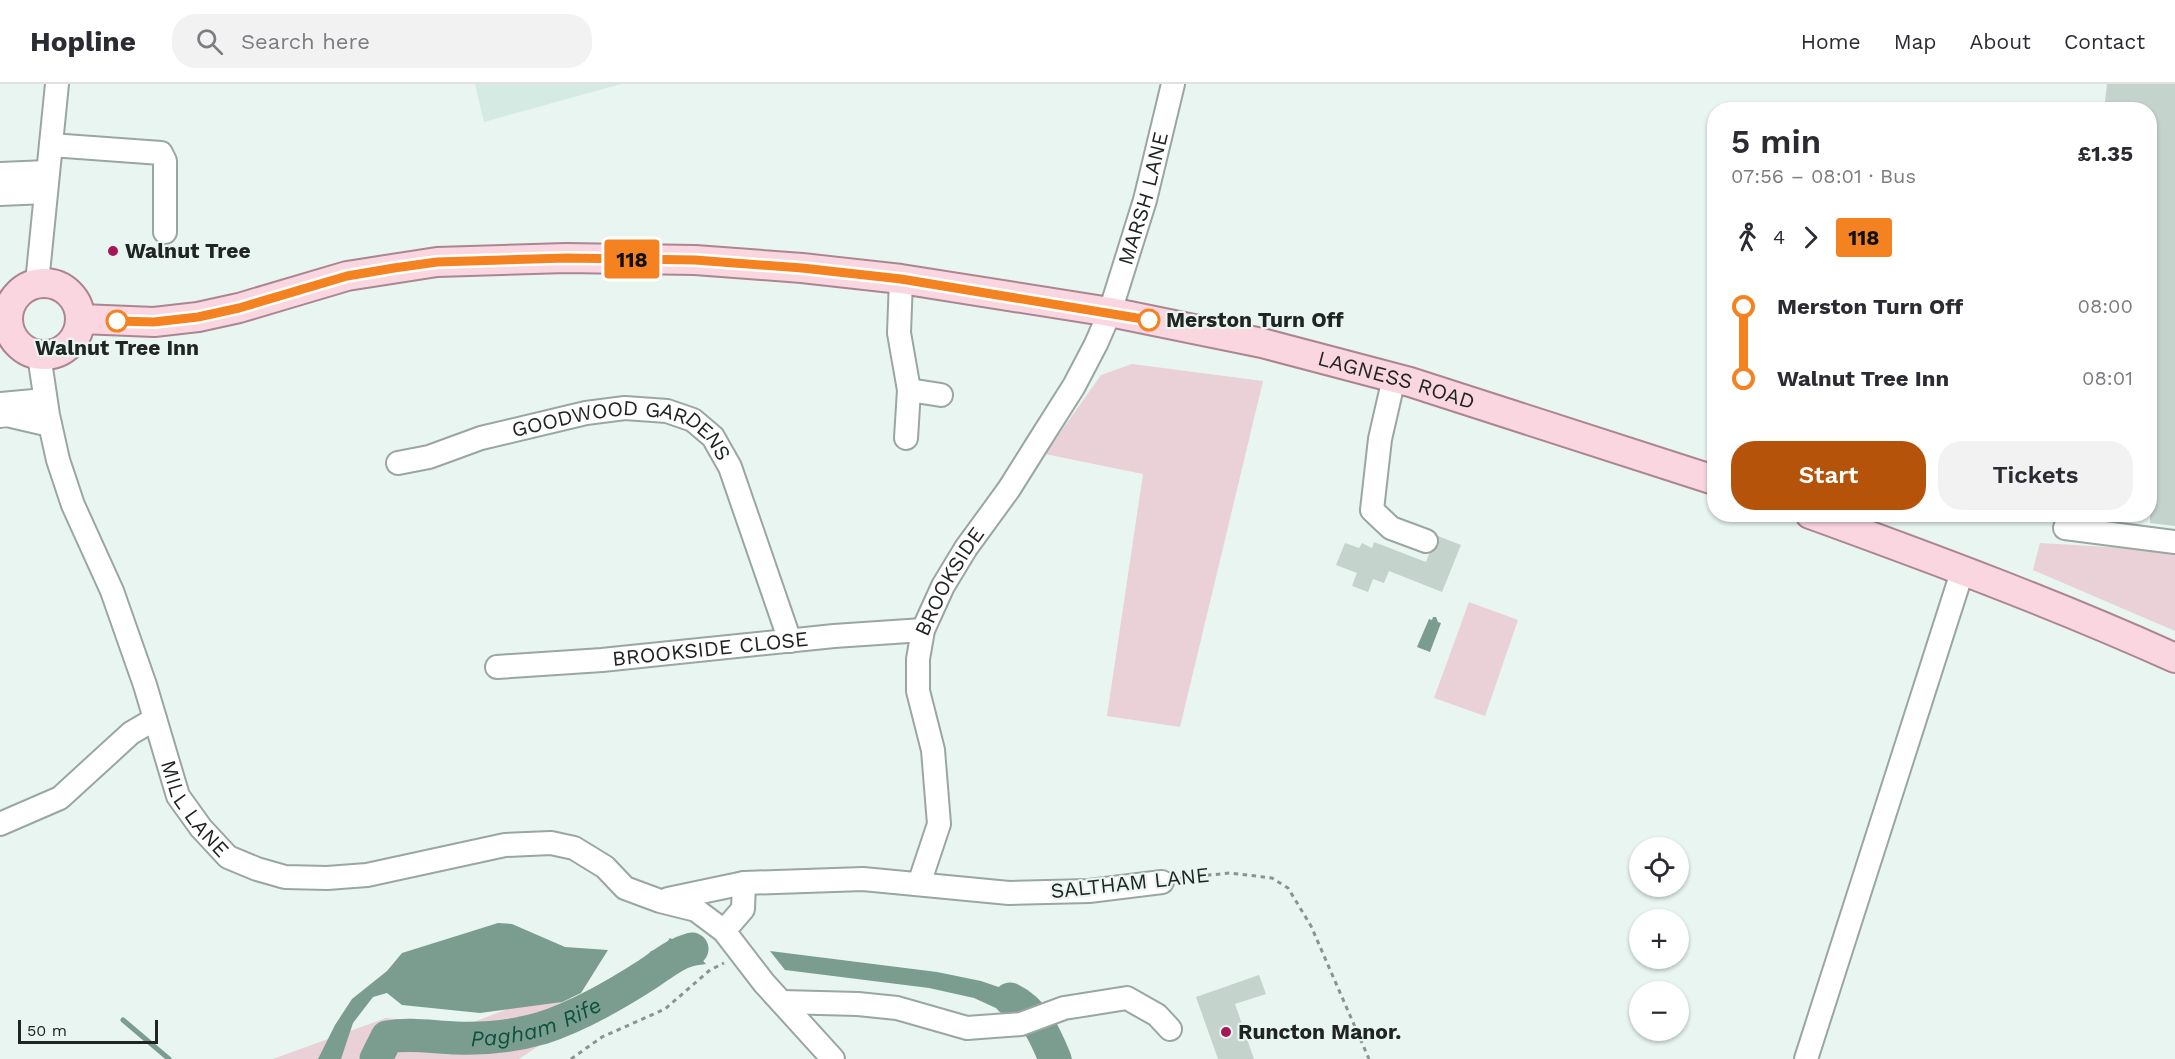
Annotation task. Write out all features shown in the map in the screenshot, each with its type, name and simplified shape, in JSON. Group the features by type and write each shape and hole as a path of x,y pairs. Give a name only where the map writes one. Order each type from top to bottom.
{"main road":[{"name":"LAGNESS ROAD","path":"81,320 154,322 198,317 239,308 347,276 437,262 566,258 695,260 802,268 901,279 1110,312 1262,343 1394,378 1707,478"},
{"path":"37,283 54,283 65,288 73,297 79,308 81,320 78,332 63,350 51,355 39,355 27,352 18,345 11,336 4,312 19,291 37,283"},
{"path":"1832,522 1963,569 2090,620 2175,658"}],"street":[{"path":"37,283 57,84"},
{"name":"MARSH LANE","path":"1110,312 1145,200 1173,84"},
{"path":"51,146 161,153 165,161 165,232"},
{"path":"0,174 47,182"},
{"path":"0,194 47,182"},
{"path":"901,279 898,333 909,390 906,438"},
{"name":"BROOKSIDE","path":"919,884 939,824 933,750 918,691 918,659 923,630 943,586 966,548 1008,489 1074,386 1110,312"},
{"name":"MILL LANE","path":"39,355 45,400 58,460 73,505 112,591 178,796 201,828 228,857 285,877 327,878 366,875 505,845 551,843 574,848 605,867 625,888 660,901 696,910 724,932"},
{"path":"1394,378 1380,439 1372,510 1391,528 1426,542"},
{"path":"909,390 941,395"},
{"path":"0,404 45,400"},
{"name":"GOODWOOD GARDENS","path":"398,463 431,467 482,438 586,413 625,408 667,411 693,420 713,437 730,467 790,641"},
{"path":"0,416 7,415 50,425"},
{"path":"2065,528 2175,542"},
{"path":"1806,1059 1963,569"},
{"name":"BROOKSIDE CLOSE","path":"497,667 602,660 853,634 923,630"},
{"path":"0,824 60,798 131,732 155,719"},
{"name":"SALTHAM LANE","path":"660,901 744,883 864,879 1009,893 1089,891 1162,882"},
{"path":"744,883 743,909 724,932 833,1059"},
{"path":"782,1002 858,1004 897,1008 967,1028 1021,1024 1064,1008 1127,998 1157,1015 1170,1029"}],"path":[{"name":"SALTHAM LANE","path":"1162,882 1192,875 1230,873 1272,878 1288,888 1311,927 1369,1059"},
{"path":"571,1059 602,1036 665,1009 710,970 742,955"}],"shaded area":[{"path":"475,84 621,84 484,122"},
{"path":"1132,364 1263,381 1180,727 1107,716 1143,474 1045,454 1101,375"},
{"path":"2040,543 2175,551 2175,631 2033,570"},
{"path":"1469,602 1518,620 1485,716 1434,698"},
{"path":"1433,617 1441,623 1430,652 1417,647 1429,619 1432,620"},
{"path":"498,923 512,924 565,947 608,950 581,993 562,1002 480,1013 402,1005 387,993 373,997 353,1023 341,1059 318,1059 335,1025 352,999 387,971 402,953"},
{"path":"670,938 692,949 706,964 664,970 654,977 644,960 651,951 662,949"},
{"path":"770,951 937,972 981,981 1016,993 1039,1010 1009,1014 974,998 929,988 785,970"},
{"path":"563,988 585,1015 519,1059 273,1059 386,1018 463,1026"},
{"path":"1059,1035 1072,1059 1043,1059 1033,1041"}],"building":[{"path":"2107,84 2175,84 2175,526 2150,523 2157,522 2157,102 2105,102"},
{"path":"1438,536 1461,545 1442,592 1389,571 1384,583 1373,579 1368,592 1352,586 1357,573 1336,565 1345,543 1359,548 1362,543 1372,548 1374,542 1426,562 1429,554 1438,546"},
{"name":"Runcton Manor.","path":"1259,975 1266,994 1235,1004 1254,1059 1218,1059 1196,997"}],"waterway":[{"name":"Pagham Rife","path":"376,1059 387,1037 413,1035 456,1038 488,1037 542,1028 569,1018 596,1004 636,982 674,956 692,949"},
{"name":"Pagham Rife","path":"1010,999 1033,1017 1055,1059"},
{"path":"123,1020 169,1059"}],"bus line":[{"name":"118","path":"117,321 154,322 198,317 239,308 347,276 394,268 437,262 566,258 695,260 802,268 901,279 1149,320"}],"place":[{"name":"Walnut Tree","path":"113,251"},
{"name":"Merston Turn Off","path":"1149,320"},
{"name":"Walnut Tree Inn","path":"117,321"},
{"name":"Runcton Manor.","path":"1226,1032"}]}
